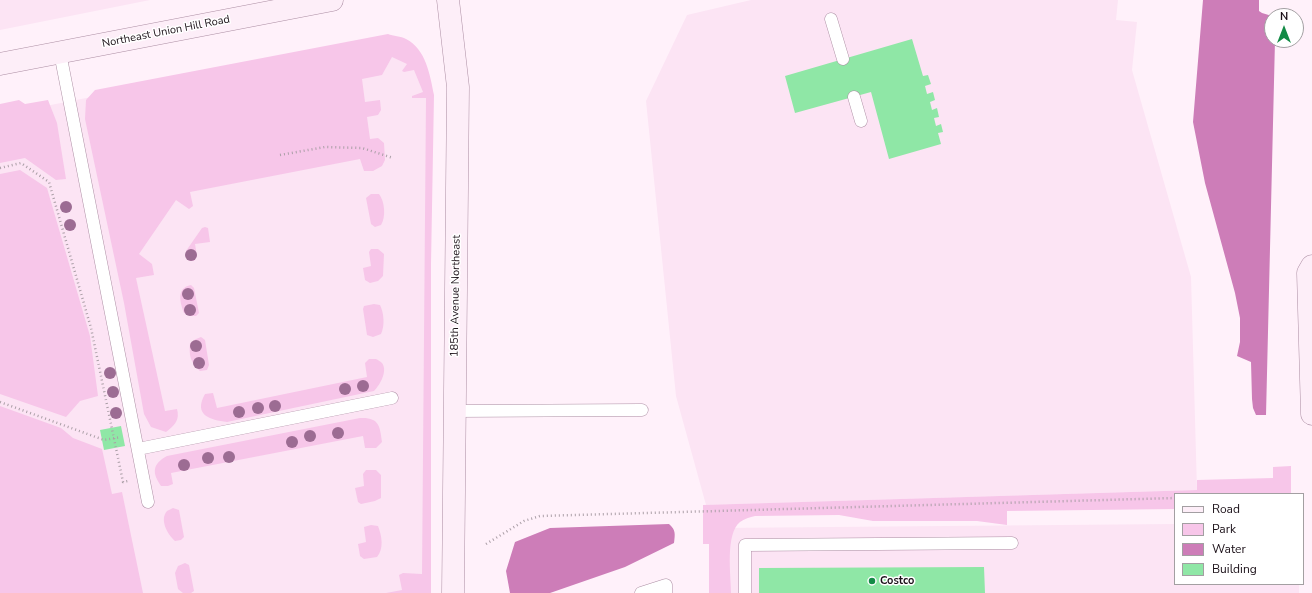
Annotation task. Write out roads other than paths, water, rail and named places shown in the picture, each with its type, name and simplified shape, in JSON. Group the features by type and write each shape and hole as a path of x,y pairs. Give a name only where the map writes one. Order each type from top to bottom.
{"street":[{"name":"Northeast Union Hill Road","path":"0,64 332,0"},
{"name":"185th Avenue Northeast","path":"448,0 458,87 453,593"},
{"path":"1312,266 1308,273 1312,414"}],"lane":[{"path":"832,19 843,59"},
{"path":"60,53 148,502"},
{"path":"854,97 861,121"},
{"path":"138,449 392,398"},
{"path":"454,411 642,410"},
{"path":"745,593 745,545 1012,543"},
{"path":"641,593 666,585 666,593"}],"water":[{"path":"1203,0 1259,0 1259,11 1264,14 1264,48 1275,48 1266,415 1256,415 1253,408 1251,362 1237,356 1240,342 1240,318 1235,293 1205,183 1193,122"},
{"path":"669,524 673,528 675,537 674,543 625,567 550,593 510,593 506,571 515,542 550,528"}],"place":[{"name":"Costco","path":"872,581"}]}
